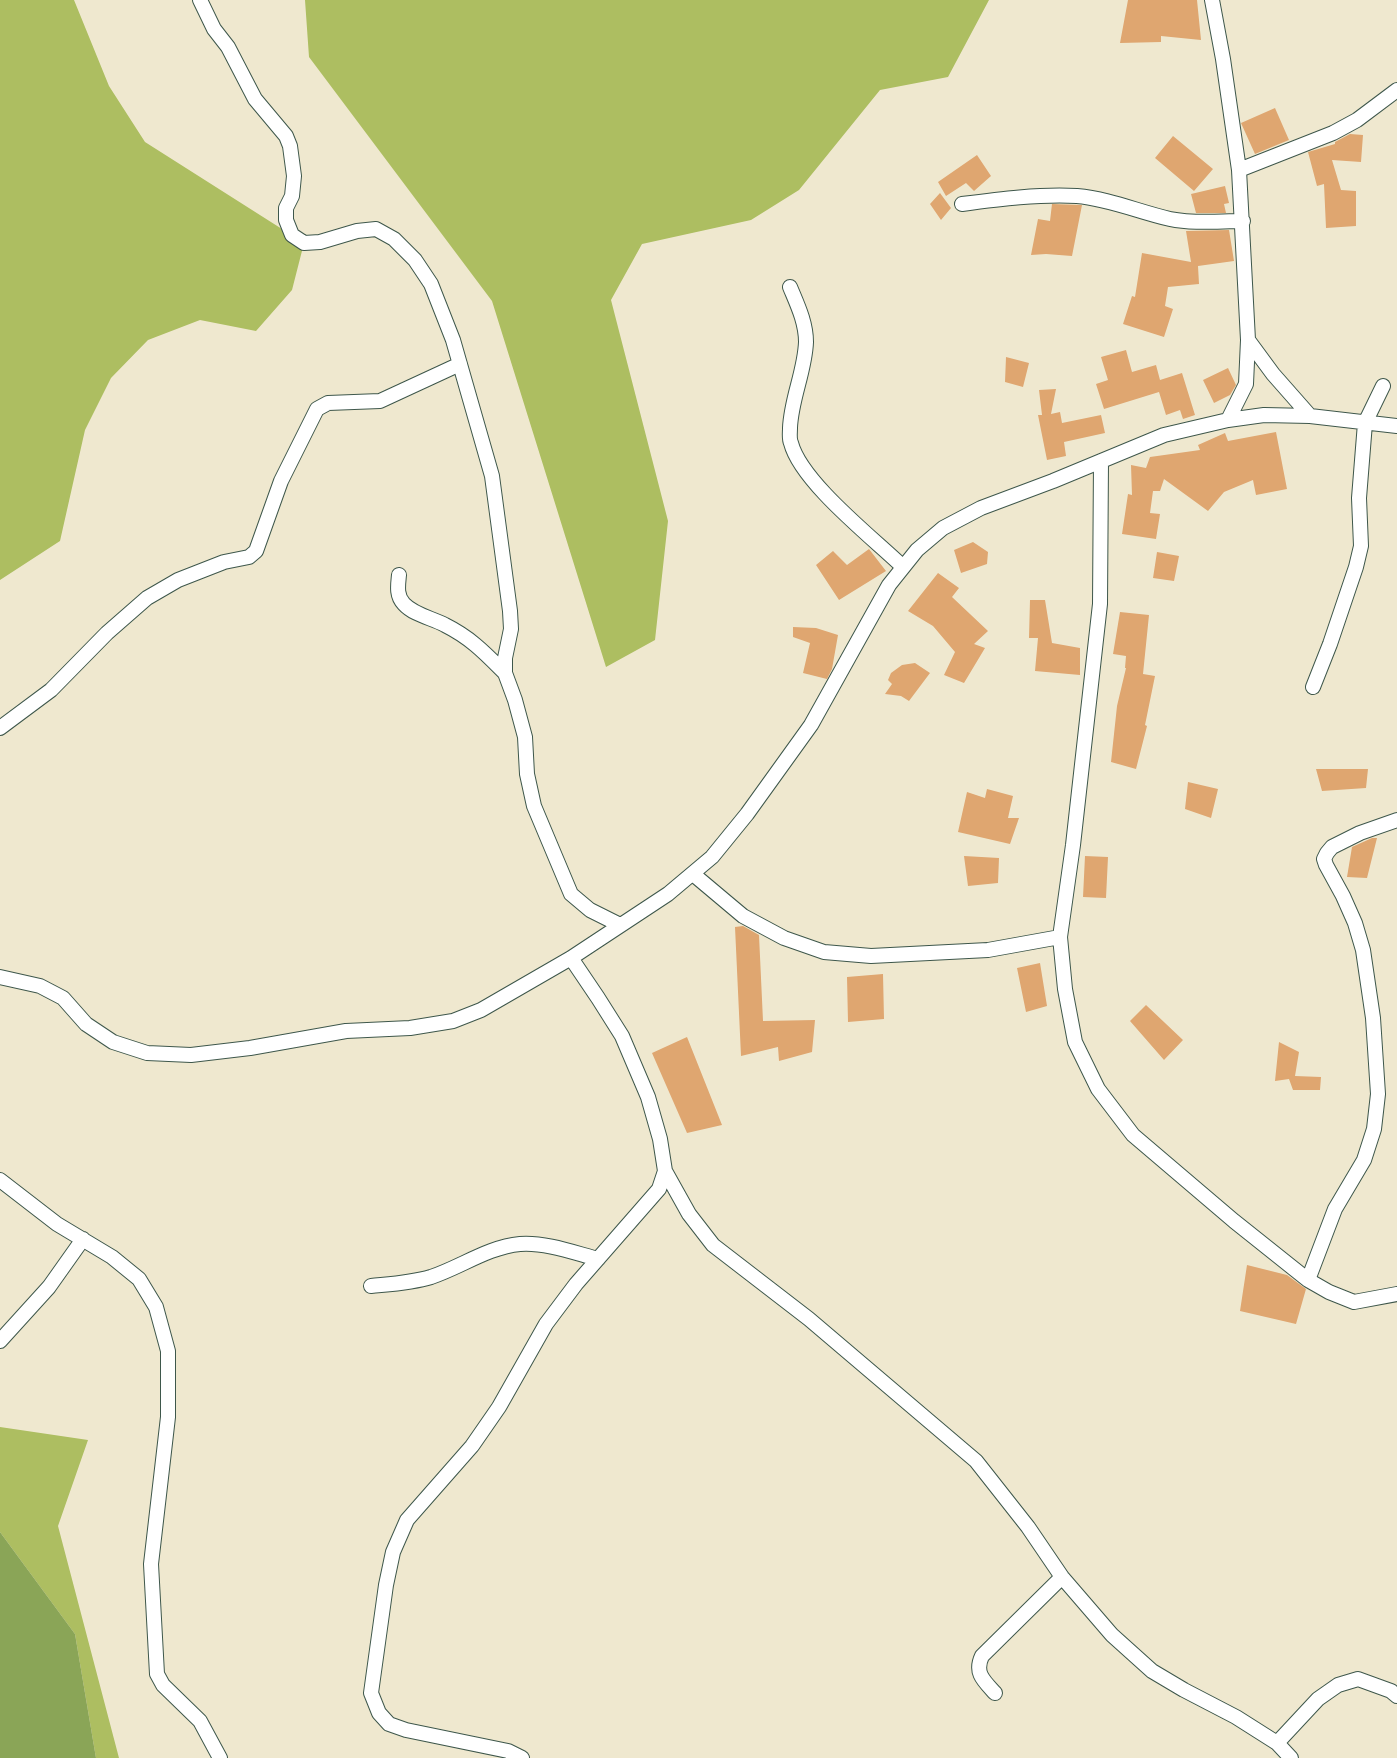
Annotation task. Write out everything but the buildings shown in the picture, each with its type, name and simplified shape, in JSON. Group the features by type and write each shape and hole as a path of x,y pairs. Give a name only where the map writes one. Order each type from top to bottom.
{"street":[{"path":"200,0 214,29 228,47 255,99 286,136 288,141 294,176 292,196 286,208 286,220 292,235 304,243 320,242 357,231 376,229 394,239 415,260 430,284 453,340 492,476 510,611 511,629 504,673"},
{"path":"1212,0 1223,59 1239,170 1248,340 1246,384 1228,420"},
{"path":"1239,170 1333,133 1358,120 1397,90"},
{"path":"962,204 1023,196 1077,196 1104,200 1169,219 1186,222 1243,221"},
{"path":"790,287 804,323 806,342 801,373 791,410 790,442 800,466 829,498 904,567"},
{"path":"1248,340 1273,374 1310,416"},
{"path":"0,728 51,690 107,633 147,598 178,580 224,562 249,556 256,551 281,481 317,409 328,403 380,400 460,364"},
{"path":"1313,687 1330,644 1356,567 1361,546 1359,498 1365,423 1383,386"},
{"path":"0,977 40,986 64,998 86,1024 113,1042 147,1052 191,1055 250,1048 346,1031 410,1028 453,1021 481,1010 570,958 668,894 712,857 747,814 811,725 890,585 917,550 943,528 981,508 1053,481 1164,435 1228,420 1264,415 1310,416 1397,426"},
{"path":"1101,461 1100,604 1073,845 1060,937 1065,989 1075,1042 1098,1089 1133,1135 1234,1221 1308,1280 1329,1292 1354,1302 1397,1294"},
{"path":"399,574 398,593 404,604 415,612 445,624 476,644 504,673 515,700 525,737 527,774 534,806 560,870 572,894 590,910 620,925"},
{"path":"1308,1280 1334,1209 1364,1160 1374,1129 1378,1094 1373,1018 1363,950 1347,905 1324,859 1332,847 1360,833 1397,820"},
{"path":"693,874 743,916 784,938 824,952 872,956 988,950 1060,937"},
{"path":"570,958 622,1036 648,1097 660,1139 665,1171 689,1214 712,1245 809,1319 976,1461 1028,1527 1062,1578 1112,1635 1152,1671 1236,1717 1277,1743 1291,1758"},
{"path":"522,1758 508,1752 406,1730 389,1724 379,1714 371,1693 386,1585 393,1552 407,1520 472,1446 499,1407 546,1324 576,1284 659,1189 665,1171"},
{"path":"0,1180 57,1224 112,1257 139,1280 156,1307 168,1351 168,1417 151,1564 157,1674 162,1686 200,1721 220,1758"},
{"path":"0,1342 48,1287 83,1239"},
{"path":"371,1286 402,1284 431,1277 495,1249 521,1244 554,1247 598,1259"},
{"path":"994,1694 980,1676 978,1664 982,1656 1062,1578"},
{"path":"1277,1743 1318,1699 1338,1685 1358,1679 1391,1690 1397,1696"}],"green space":[{"path":"0,0 74,0 109,86 145,142 304,243 292,290 256,331 200,320 148,340 111,378 85,430 60,541 0,580"},
{"path":"305,0 989,0 948,77 880,90 799,190 751,220 642,244 611,300 668,521 655,640 606,667 492,301 309,57"},
{"path":"0,1427 88,1440 58,1526 119,1758 96,1758 75,1634 0,1532"},
{"path":"0,1532 75,1634 96,1758 0,1758"}]}
